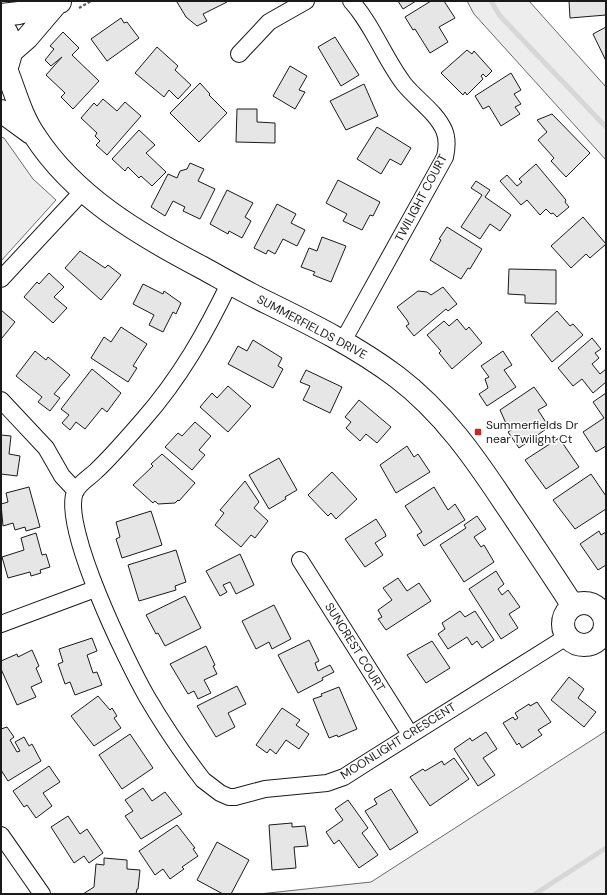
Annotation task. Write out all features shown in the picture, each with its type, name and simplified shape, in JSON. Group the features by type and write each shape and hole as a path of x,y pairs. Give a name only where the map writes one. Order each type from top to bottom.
{"street":[{"path":"239,54 269,22 306,1"},
{"name":"TWILIGHT COURT","path":"343,341 444,157 448,146 444,130 403,82 362,13 351,1"},
{"path":"1,15 19,13 58,2"},
{"path":"6,66 26,38 58,2"},
{"name":"SUMMERFIELDS DRIVE","path":"1,25 8,34 6,66 18,101 34,135 61,169 83,191 126,224 152,241 343,341 371,358 399,378 425,401 449,426 472,455 573,606"},
{"name":"SUMMERFIELDS DRIVE","path":"1,111 34,135"},
{"path":"1,279 83,191"},
{"path":"1,400 46,448 62,476 76,491 144,419 178,376 206,332 230,282"},
{"name":"MOONLIGHT CRESCENT","path":"76,491 72,503 73,514 95,589 147,696 165,726 203,780 212,788 229,797 265,789 328,783 344,776 568,636"},
{"name":"SUNCREST COURT","path":"300,560 410,734"},
{"path":"1,624 95,589"},
{"path":"586,603 604,612 605,626 601,649 590,644 578,644 568,636 563,624 565,617 573,606 586,603"},
{"path":"1,835 42,894"}],"shaded area":[{"path":"467,1 529,1 606,87 606,160 474,14"},
{"path":"1,137 4,138 33,179 56,200 1,261"},
{"path":"606,731 606,894 259,894 371,882"}],"building":[{"path":"398,1 416,1 403,9"},
{"path":"431,1 444,1 455,18 439,27 448,42 430,53 415,29 413,30 405,17"},
{"path":"569,1 606,1 606,15 570,18"},
{"path":"177,2 227,2 203,14 207,21 197,26 186,17"},
{"path":"121,18 124,23 127,22 139,38 107,61 91,39"},
{"path":"606,27 606,61 593,34"},
{"path":"63,32 79,48 72,55 99,81 73,109 61,97 65,93 46,75 62,57 51,66 45,60 54,49 50,46"},
{"path":"335,37 359,75 341,86 318,47"},
{"path":"157,47 178,66 175,70 191,85 178,99 169,90 164,97 135,73"},
{"path":"467,50 472,54 474,51 492,71 486,77 483,74 481,76 483,79 467,95 465,92 463,95 441,73"},
{"path":"290,66 307,76 299,90 305,92 295,109 273,96"},
{"path":"511,73 521,90 514,94 521,104 515,107 520,114 501,126 489,106 483,109 475,96"},
{"path":"200,83 210,94 209,95 227,113 199,142 170,113"},
{"path":"364,84 378,116 346,130 330,101"},
{"path":"103,99 117,111 125,102 141,116 107,155 96,145 100,141 95,136 97,133 81,118 94,103 97,106"},
{"path":"237,109 257,109 257,122 275,123 275,143 236,142"},
{"path":"552,114 590,153 566,177 551,161 554,158 538,140 547,132 537,120"},
{"path":"377,127 411,148 401,165 390,159 381,174 357,159"},
{"path":"139,130 155,145 146,153 166,172 152,186 141,176 139,178 128,167 125,171 112,159"},
{"path":"190,163 204,169 198,181 215,189 200,219 183,211 185,207 173,201 165,216 151,207 168,174 177,178 180,171 187,169"},
{"path":"536,164 566,200 565,202 569,207 557,217 546,209 540,215 527,200 521,205 500,181 507,175 517,186 522,182 519,179"},
{"path":"338,180 380,202 373,216 370,215 362,230 343,221 347,214 326,203"},
{"path":"476,181 490,190 485,197 511,215 500,231 490,224 480,239 461,227 482,195 471,188"},
{"path":"227,190 253,203 245,217 251,221 242,238 229,231 228,234 210,224"},
{"path":"277,204 296,214 291,223 305,230 297,246 283,239 275,254 268,250 266,254 254,248"},
{"path":"583,217 606,244 590,258 586,254 571,268 551,246"},
{"path":"447,227 482,249 470,269 468,268 461,279 430,260 441,240 439,239"},
{"path":"322,237 346,246 331,282 313,275 315,272 301,267 309,248 317,251"},
{"path":"80,251 105,268 108,265 121,275 101,300 65,268"},
{"path":"509,269 556,270 556,304 525,303 525,295 508,294"},
{"path":"49,273 64,287 54,297 67,308 53,323 24,297 37,282 39,284"},
{"path":"143,284 163,294 164,291 181,303 176,314 173,312 163,332 149,325 154,315 133,304"},
{"path":"443,287 457,304 448,311 446,309 414,336 406,326 409,324 407,320 397,307 418,291 427,292 431,295"},
{"path":"1,310 15,322 2,338 1,337"},
{"path":"557,311 570,326 573,324 583,335 552,362 531,335"},
{"path":"457,319 466,330 469,327 482,343 452,369 439,353 441,351 427,335 444,321 449,326"},
{"path":"121,327 147,344 133,366 137,368 128,382 91,358 104,337 111,342"},
{"path":"592,338 601,349 595,353 599,358 592,364 600,374 606,369 606,382 593,393 582,379 573,386 558,368"},
{"path":"253,340 282,358 278,366 283,369 273,388 228,364 238,346 247,351"},
{"path":"35,351 46,360 48,357 70,375 54,394 60,398 50,411 38,402 42,397 16,376"},
{"path":"503,351 512,365 504,370 516,387 487,406 479,394 488,388 485,379 489,377 481,366"},
{"path":"92,369 121,393 107,412 102,408 85,429 76,422 70,430 62,423 69,415 61,409"},
{"path":"306,370 342,387 330,413 303,400 310,386 300,382"},
{"path":"228,386 251,406 228,432 200,407 212,393 217,398"},
{"path":"534,387 547,405 538,410 549,427 519,448 508,432 513,429 510,426 508,428 500,410"},
{"path":"606,393 606,446 596,452 583,432 604,418 593,402"},
{"path":"359,400 391,427 377,443 366,434 360,441 346,428 351,422 345,417"},
{"path":"195,422 211,436 199,450 205,455 192,470 165,447 178,433 182,436"},
{"path":"1,435 11,436 9,454 20,456 17,476 1,474"},
{"path":"559,438 579,467 546,489 525,460"},
{"path":"407,446 414,457 418,454 430,472 396,493 380,465"},
{"path":"162,454 195,483 179,501 178,500 175,503 158,504 155,501 153,503 133,485 153,466 151,464"},
{"path":"279,458 297,490 285,497 286,499 269,509 249,475"},
{"path":"332,472 357,499 336,519 331,513 328,516 308,495"},
{"path":"591,474 606,496 606,509 575,529 553,500"},
{"path":"245,481 259,502 254,508 268,521 255,538 251,535 241,547 215,525 224,513 220,510"},
{"path":"29,487 40,527 26,531 25,527 15,530 13,523 3,526 1,504 8,502 6,493"},
{"path":"434,487 448,510 455,504 465,520 424,546 417,535 422,532 405,506"},
{"path":"151,511 162,545 122,558 116,539 120,537 116,522"},
{"path":"477,516 486,529 474,537 481,547 484,545 494,562 464,582 440,545 466,528 464,525"},
{"path":"376,519 386,536 375,543 383,555 365,567 345,539"},
{"path":"599,531 601,535 606,532 606,565 598,570 580,544"},
{"path":"36,533 42,555 46,554 50,567 40,570 41,573 31,576 30,572 8,578 2,557 24,550 21,538"},
{"path":"176,550 186,582 175,586 176,590 139,601 128,565"},
{"path":"240,554 254,585 236,594 230,582 223,585 227,592 220,596 206,571"},
{"path":"496,571 504,584 498,589 502,595 508,590 520,607 509,614 518,628 501,639 469,589"},
{"path":"398,578 407,591 419,583 431,601 386,630 378,619 382,617 378,610 392,600 383,588"},
{"path":"185,596 201,628 165,646 158,633 156,634 146,615"},
{"path":"274,605 291,639 272,649 269,642 256,649 242,621"},
{"path":"460,611 465,617 475,611 494,640 482,648 477,641 472,645 467,637 448,649 438,634 445,629 442,623"},
{"path":"92,638 97,651 87,655 93,673 97,672 102,685 75,695 70,682 65,684 58,664 63,662 59,649"},
{"path":"309,640 319,661 315,663 318,671 330,665 334,672 322,678 323,680 298,693 278,655"},
{"path":"432,641 450,668 426,683 407,655"},
{"path":"206,646 215,665 213,666 217,674 204,680 211,693 198,699 194,691 188,694 170,664"},
{"path":"32,650 39,666 36,668 42,682 31,687 36,697 17,705 1,669 1,661 17,654 18,657"},
{"path":"569,677 584,689 578,698 596,712 584,727 551,700"},
{"path":"237,686 246,704 228,713 235,727 216,737 197,706"},
{"path":"339,687 357,729 338,737 337,735 329,738 313,699"},
{"path":"98,696 110,710 112,708 117,716 114,718 121,728 94,746 71,716"},
{"path":"537,702 551,722 538,730 542,735 522,748 519,743 517,745 503,723 513,717 515,720 518,718 515,713 529,704 530,706"},
{"path":"282,708 300,720 296,725 309,734 299,749 286,740 276,754 270,749 267,753 256,745"},
{"path":"7,727 14,737 10,740 17,752 20,751 15,742 24,737 29,746 32,744 41,761 8,781 1,770 1,729"},
{"path":"486,732 497,749 483,758 495,775 478,786 454,749 470,738 472,741"},
{"path":"130,734 153,768 122,789 99,755"},
{"path":"454,758 469,779 430,806 410,777 423,769 425,771 442,761 444,765"},
{"path":"49,766 60,782 43,793 52,806 36,818 27,805 24,807 13,791"},
{"path":"143,788 152,801 165,792 182,814 141,839 125,816 133,811 125,800"},
{"path":"391,789 418,832 390,850 365,811 377,804 374,799"},
{"path":"348,800 368,828 362,833 378,855 359,868 339,840 334,844 326,832 343,820 335,809"},
{"path":"68,816 80,834 87,829 103,853 89,863 84,856 74,863 51,827"},
{"path":"292,823 292,827 305,826 308,846 294,847 296,868 272,870 269,825"},
{"path":"177,825 195,848 193,849 198,856 182,867 184,869 170,879 163,869 155,875 139,851"},
{"path":"217,842 249,860 231,894 223,894 197,880"},
{"path":"104,858 127,860 127,869 140,870 136,894 83,894 94,887 96,864 104,865"}],"waterway":[{"path":"491,1 500,16 606,127"},
{"path":"535,894 606,848"}],"place":[{"name":"Summerfields Dr near Twilight Ct","path":"478,432"}]}
